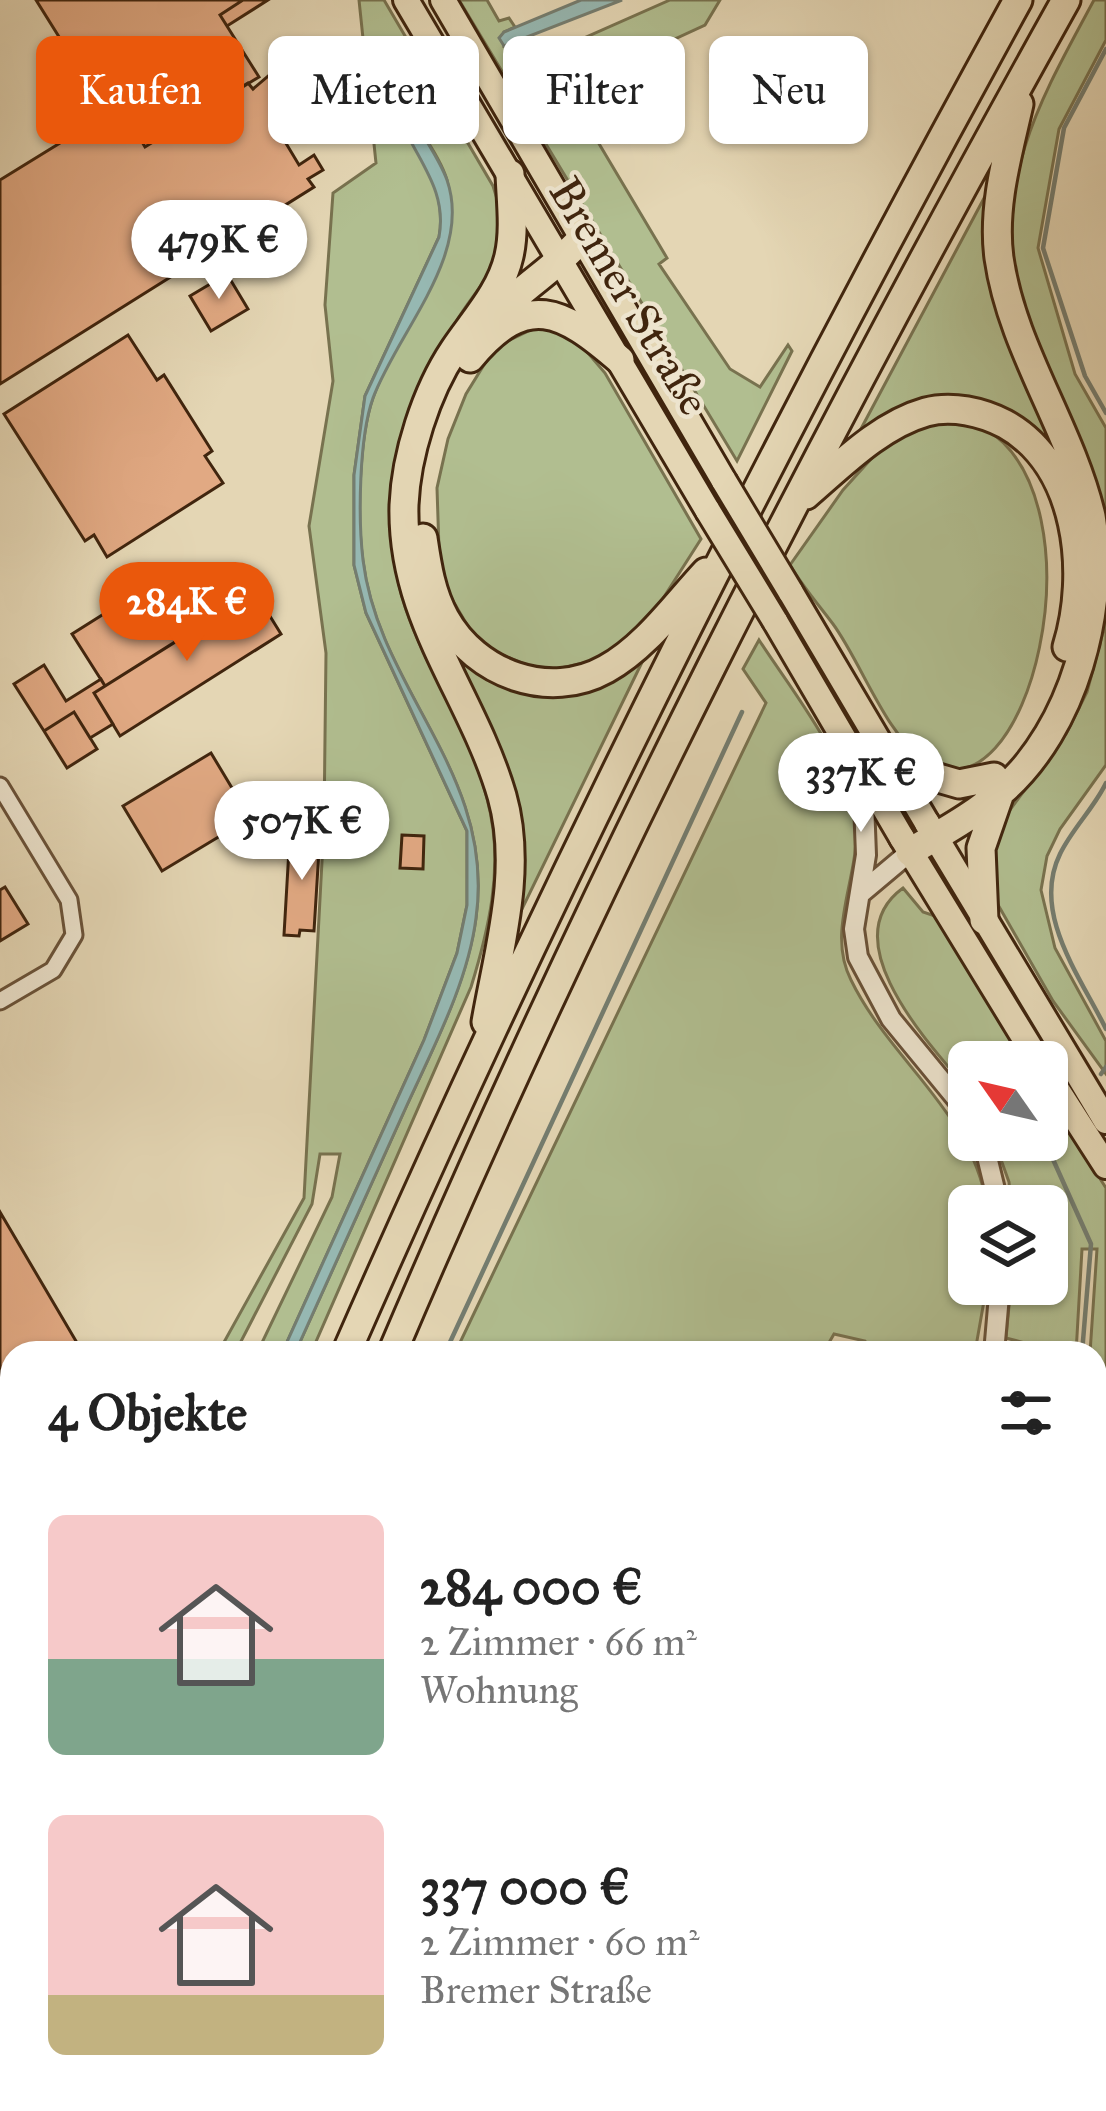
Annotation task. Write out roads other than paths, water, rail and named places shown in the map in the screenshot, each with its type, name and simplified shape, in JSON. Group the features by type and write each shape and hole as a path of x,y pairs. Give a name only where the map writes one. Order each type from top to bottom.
{"highway":[{"path":"351,1341 478,1064 725,551 1018,0"},
{"path":"397,1341 589,921 795,505 1066,0"},
{"path":"906,845 997,785 1038,750 1069,694 1086,647 1097,557 1090,514 1007,299 998,253 999,206 1026,71"},
{"path":"478,1064 508,902 511,847 502,798 474,721 419,611 409,578 404,505 411,454 426,410 450,356 497,288 512,236 510,174"},
{"path":"497,288 582,238"},
{"path":"558,255 501,310 470,358 434,440 423,491 423,538 440,609 456,635 483,660 515,677 567,682 603,671 636,648 725,551"},
{"path":"470,358 504,325 535,313 572,321 620,360"},
{"path":"795,505 878,437 923,413 955,409 988,415 1016,430 1039,451 1071,513 1077,551 1073,614 1056,683 997,785 981,848 984,920"},
{"path":"893,765 959,784 997,785"}],"main road":[{"name":"Bremer Straße","path":"406,0 1026,1041"},
{"name":"Bremer Straße","path":"443,0 1106,1120"},
{"path":"1068,1107 1106,1166"}],"street":[{"path":"862,771 866,818 854,937 870,986 948,1087"},
{"path":"0,786 69,900 74,935 53,970 0,1001"},
{"path":"861,884 878,856 906,845"},
{"path":"995,1341 998,1305"}],"water":[{"path":"581,0 622,0 530,36 503,36 503,44 499,38 504,32"},
{"path":"413,144 428,144 447,180 450,236 442,264 384,372 368,414 362,455 361,543 373,607 390,651 453,776 469,819 478,866 476,918 466,966 439,1037 300,1341 287,1341 424,1040 457,953 467,905 467,831 366,613 354,565 354,475 365,396 439,237 433,184"}],"waterway":[{"path":"1106,49 1064,128 1043,248 1085,376 1106,413"},
{"path":"451,1341 742,712"},
{"path":"1106,783 1060,854 1051,899 1062,944 1106,1029"},
{"path":"1101,1074 1106,1067"},
{"path":"1054,1161 1091,1244 1083,1341"}]}
